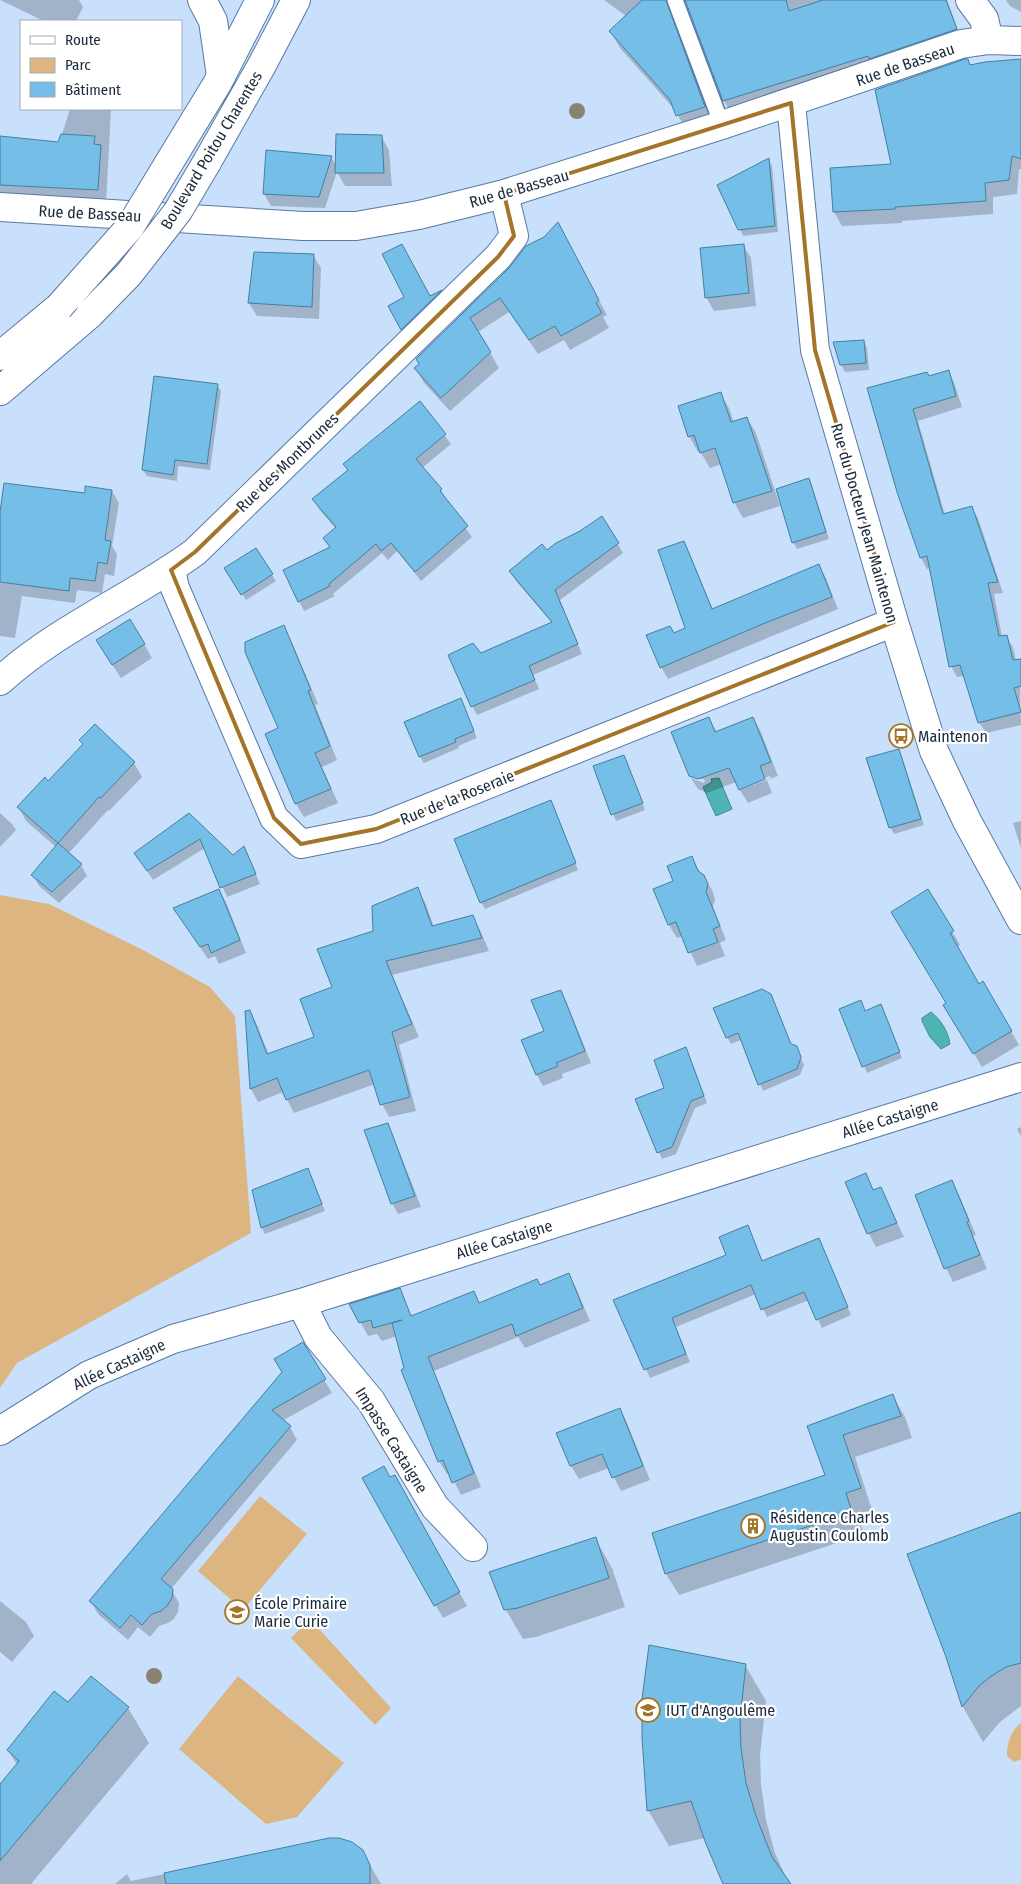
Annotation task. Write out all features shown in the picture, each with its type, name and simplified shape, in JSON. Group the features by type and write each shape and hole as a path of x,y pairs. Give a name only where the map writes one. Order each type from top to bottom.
{"street":[{"path":"202,0 213,21 221,76"},
{"name":"Boulevard Poitou Charentes","path":"0,356 59,307 130,227 221,76 260,0"},
{"name":"Boulevard Poitou Charentes","path":"0,391 90,314 129,274 178,212 262,65 296,0"},
{"path":"970,0 984,19 989,40"},
{"name":"Rue de Basseau","path":"0,207 303,226 356,226 419,216 504,194 722,125 961,44 989,40 1021,41"},
{"name":"Rue du Docteur Jean Maintenon","path":"791,103 815,350 894,622 934,750 967,821 1021,920"},
{"name":"Rue des Montbrunes","path":"0,681 45,645 170,570 195,552 498,257 514,236 504,194"},
{"name":"Rue de la Roseraie","path":"170,570 175,588 274,818 301,844 376,829 894,622"},
{"name":"Allée Castaigne","path":"0,1431 89,1375 173,1339 301,1303 1021,1077"},
{"name":"Impasse Castaigne","path":"301,1303 318,1337 371,1401 435,1507 473,1547"}],"lane":[{"path":"675,0 722,125"}],"highlighted area":[{"path":"791,103 815,350 894,622 376,829 301,844 274,818 171,570 195,552 498,257 514,236 504,194"}],"green space":[{"path":"0,895 49,904 143,950 210,987 235,1016 251,1233 17,1363 0,1388"},
{"path":"260,1496 307,1534 243,1610 198,1571"},
{"path":"310,1619 391,1708 375,1725 291,1638"},
{"path":"238,1676 344,1763 297,1817 266,1824 179,1749"},
{"path":"1021,1723 1021,1759 1014,1762 1007,1756 1008,1747 1012,1734"}],"shaded area":[{"path":"719,778 732,809 716,816 703,787 712,782 711,779"},
{"path":"931,1012 944,1026 948,1035 950,1044 941,1049 930,1037 922,1021 922,1018"}],"building":[{"path":"642,0 666,0 705,107 676,116 670,100 609,31"},
{"path":"685,0 786,0 789,11 823,0 946,0 957,29 869,59 868,56 723,101"},
{"path":"968,59 970,65 1021,59 1021,159 1012,156 1009,180 985,183 986,201 833,212 830,168 891,164 875,90"},
{"path":"61,134 95,136 94,144 101,145 98,190 0,185 0,136 58,142"},
{"path":"336,134 382,135 384,173 335,173"},
{"path":"266,150 332,156 319,197 263,194"},
{"path":"769,158 775,226 738,230 717,185"},
{"path":"558,222 599,300 596,303 602,313 561,336 555,326 529,340 500,298 470,318 491,352 441,398 414,368 419,364 416,359 509,268 526,246 544,237"},
{"path":"402,244 430,296 442,290 401,330 388,306 404,297 382,254"},
{"path":"744,244 749,293 705,298 700,248"},
{"path":"254,252 314,254 312,307 248,303"},
{"path":"864,340 866,363 840,365 833,342"},
{"path":"949,370 956,396 913,409 943,514 972,506 998,582 988,583 999,636 1007,635 1013,660 1021,659 1021,686 1014,688 1021,712 978,723 960,665 949,667 927,556 920,558 897,492 867,388 927,372 929,376"},
{"path":"154,376 218,384 207,464 175,460 173,475 142,470"},
{"path":"721,392 731,422 747,417 772,491 733,503 715,448 700,453 694,435 688,437 678,406"},
{"path":"420,401 446,434 416,459 442,489 440,491 468,526 415,572 391,543 381,551 376,544 329,584 330,586 298,602 283,570 330,547 323,538 336,527 312,499 348,470 343,464"},
{"path":"809,478 826,532 792,543 776,489"},
{"path":"4,483 85,493 85,486 112,490 105,540 111,541 107,564 98,562 95,581 70,578 69,591 0,582 0,512"},
{"path":"602,516 619,543 555,590 578,644 529,666 535,680 471,707 448,655 473,643 481,653 552,622 509,571 542,544 547,550"},
{"path":"684,541 712,609 819,564 832,597 765,623 660,668 646,635 670,626 674,633 685,628 658,550"},
{"path":"256,548 273,574 241,595 224,568"},
{"path":"130,619 145,644 112,665 96,640"},
{"path":"284,625 311,690 308,691 330,746 315,753 331,789 295,804 265,734 278,728 245,652 245,642"},
{"path":"461,698 474,731 455,739 456,742 419,757 404,722"},
{"path":"709,717 715,732 753,717 771,762 760,766 765,779 739,790 729,768 698,779 689,776 671,732"},
{"path":"95,724 135,762 101,798 99,797 58,843 17,807 45,777 48,781 83,744 79,740"},
{"path":"899,749 921,819 889,828 866,758"},
{"path":"624,755 643,803 611,815 593,766"},
{"path":"551,800 576,863 480,903 454,839"},
{"path":"189,813 233,855 244,846 256,874 220,888 200,839 147,871 134,853"},
{"path":"58,843 82,864 52,892 31,875"},
{"path":"692,856 698,871 704,875 708,884 706,892 720,926 713,929 718,942 688,953 676,922 668,925 653,889 673,881 667,866"},
{"path":"418,887 432,926 473,915 482,938 386,961 412,1024 392,1032 410,1097 380,1105 369,1070 286,1100 277,1078 250,1089 245,1011 250,1010 267,1054 314,1037 300,999 332,987 317,949 373,931 372,906"},
{"path":"219,889 240,940 211,953 208,944 200,947 173,908"},
{"path":"928,889 954,931 950,933 979,984 983,981 1012,1031 973,1054 943,1005 946,1003 891,912"},
{"path":"762,989 771,994 791,1044 797,1046 801,1057 797,1069 758,1085 738,1033 726,1038 713,1008"},
{"path":"561,990 585,1051 556,1063 558,1066 536,1075 521,1040 544,1031 531,1000"},
{"path":"861,1000 865,1011 881,1004 900,1052 862,1067 839,1009"},
{"path":"686,1047 704,1096 691,1101 672,1147 657,1153 635,1099 664,1088 654,1060"},
{"path":"388,1123 415,1196 391,1204 364,1130"},
{"path":"308,1168 322,1204 261,1228 252,1190"},
{"path":"866,1173 873,1190 881,1187 897,1223 867,1234 845,1182"},
{"path":"952,1180 969,1221 967,1222 980,1255 944,1269 915,1195"},
{"path":"748,1225 762,1261 819,1238 848,1307 816,1320 804,1292 761,1310 751,1285 672,1318 686,1354 644,1370 613,1300 726,1255 719,1237"},
{"path":"569,1273 583,1308 516,1336 512,1324 428,1357 474,1473 452,1483 443,1460 438,1462 401,1370 404,1368 392,1323 402,1320 373,1328 371,1320 359,1323 349,1304 400,1288 411,1316 474,1291 479,1303 537,1279 540,1285"},
{"path":"303,1342 326,1379 272,1410 291,1426 161,1579 173,1589 172,1598 167,1606 161,1611 152,1614 142,1625 131,1615 120,1628 89,1601 282,1372 274,1359"},
{"path":"893,1394 901,1416 843,1435 861,1488 846,1493 852,1512 665,1574 652,1533 825,1475 807,1426"},
{"path":"620,1408 643,1466 612,1478 602,1454 570,1466 556,1433"},
{"path":"384,1466 390,1477 395,1475 460,1592 434,1606 362,1478"},
{"path":"1021,1512 1021,1663 1006,1667 990,1677 979,1686 962,1707 946,1657 907,1554"},
{"path":"596,1537 609,1578 518,1608 504,1610 489,1572"},
{"path":"649,1645 746,1664 740,1719 741,1748 746,1783 756,1816 772,1857 791,1884 723,1884 691,1801 647,1811 642,1737 642,1699"},
{"path":"91,1676 129,1707 0,1861 0,1784 19,1761 7,1750 54,1691 68,1702"},
{"path":"329,1838 339,1838 352,1842 363,1850 370,1865 370,1884 166,1884 164,1873"}],"place":[{"name":"Maintenon","path":"901,736"},
{"name":"Résidence Charles Augustin Coulomb","path":"753,1526"},
{"name":"École Primaire Marie Curie","path":"237,1612"},
{"name":"IUT d'Angoulême","path":"648,1710"}]}
